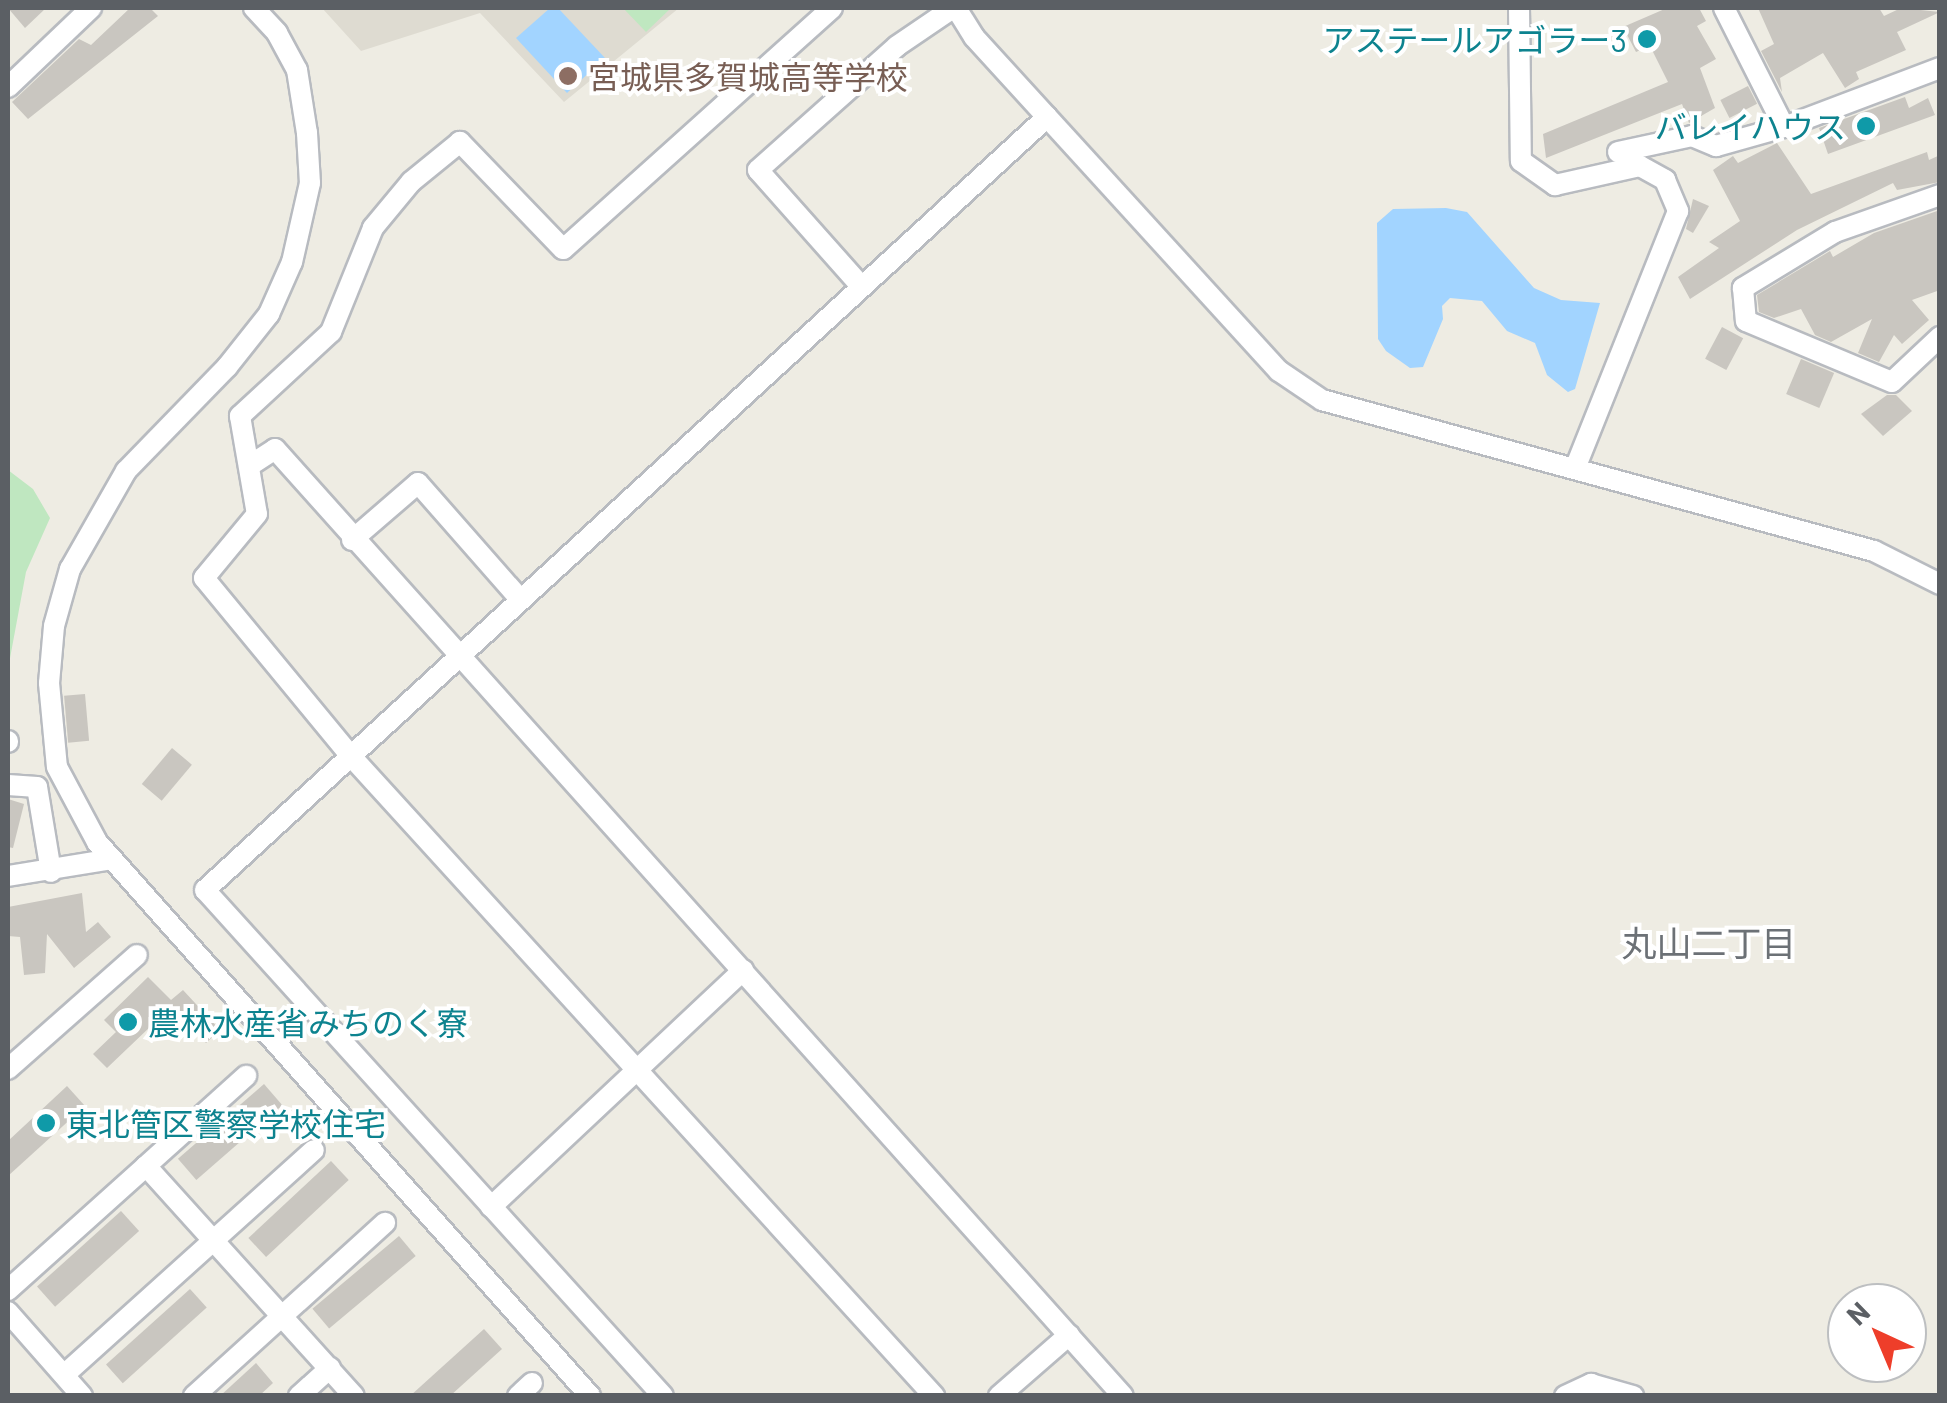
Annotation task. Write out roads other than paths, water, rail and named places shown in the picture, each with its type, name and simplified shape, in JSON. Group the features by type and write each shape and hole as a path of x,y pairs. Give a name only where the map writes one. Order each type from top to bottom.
{"street":[{"path":"8,87 91,8"},
{"path":"254,8 278,32 297,70 310,183 292,262 269,314 227,368 126,471 70,570 54,626 49,683 57,767 112,859 590,1396"},
{"path":"832,8 563,249 460,142 410,182 374,228 331,332 240,416 257,514 204,578 349,754 934,1396"},
{"path":"861,286 758,170 897,46 954,8 974,37 1279,372 1322,400 1576,466 1874,551 1940,584"},
{"path":"1518,8 1521,162 1555,185 1640,166 1665,180 1678,211 1576,466"},
{"path":"1724,8 1784,126"},
{"path":"1618,152 1692,136 1716,146 1784,126 1940,68"},
{"path":"663,1396 205,890 454,655 1048,116"},
{"path":"1940,195 1835,232 1743,288 1746,321 1892,382 1940,337"},
{"path":"249,466 276,449 454,655 743,970 1124,1396"},
{"path":"352,540 418,483 518,597"},
{"path":"8,785 37,787 51,872"},
{"path":"8,876 112,859"},
{"path":"8,1068 138,955"},
{"path":"491,1207 743,970"},
{"path":"8,1290 246,1076"},
{"path":"64,1375 314,1150"},
{"path":"146,1166 354,1396"},
{"path":"194,1396 385,1223"},
{"path":"8,1312 82,1396"},
{"path":"1000,1396 1069,1335"},
{"path":"299,1396 330,1368"},
{"path":"1565,1396 1591,1384 1633,1396"}],"water":[{"path":"550,8 558,8 605,58 567,93 516,38"},
{"path":"1446,208 1467,212 1534,288 1561,300 1600,303 1575,389 1568,392 1547,375 1535,343 1507,331 1482,301 1450,298 1442,306 1443,319 1423,367 1410,368 1386,351 1378,339 1377,223 1393,209"}],"place":[{"name":"アステールアゴラー3","path":"1647,39"},
{"name":"宮城県多賀城高等学校","path":"568,76"},
{"name":"バレイハウス","path":"1866,126"},
{"name":"農林水産省みちのく寮","path":"128,1022"},
{"name":"東北管区警察学校住宅","path":"46,1123"}],"district":[{"name":"丸山二丁目","path":"1709,942"}]}
